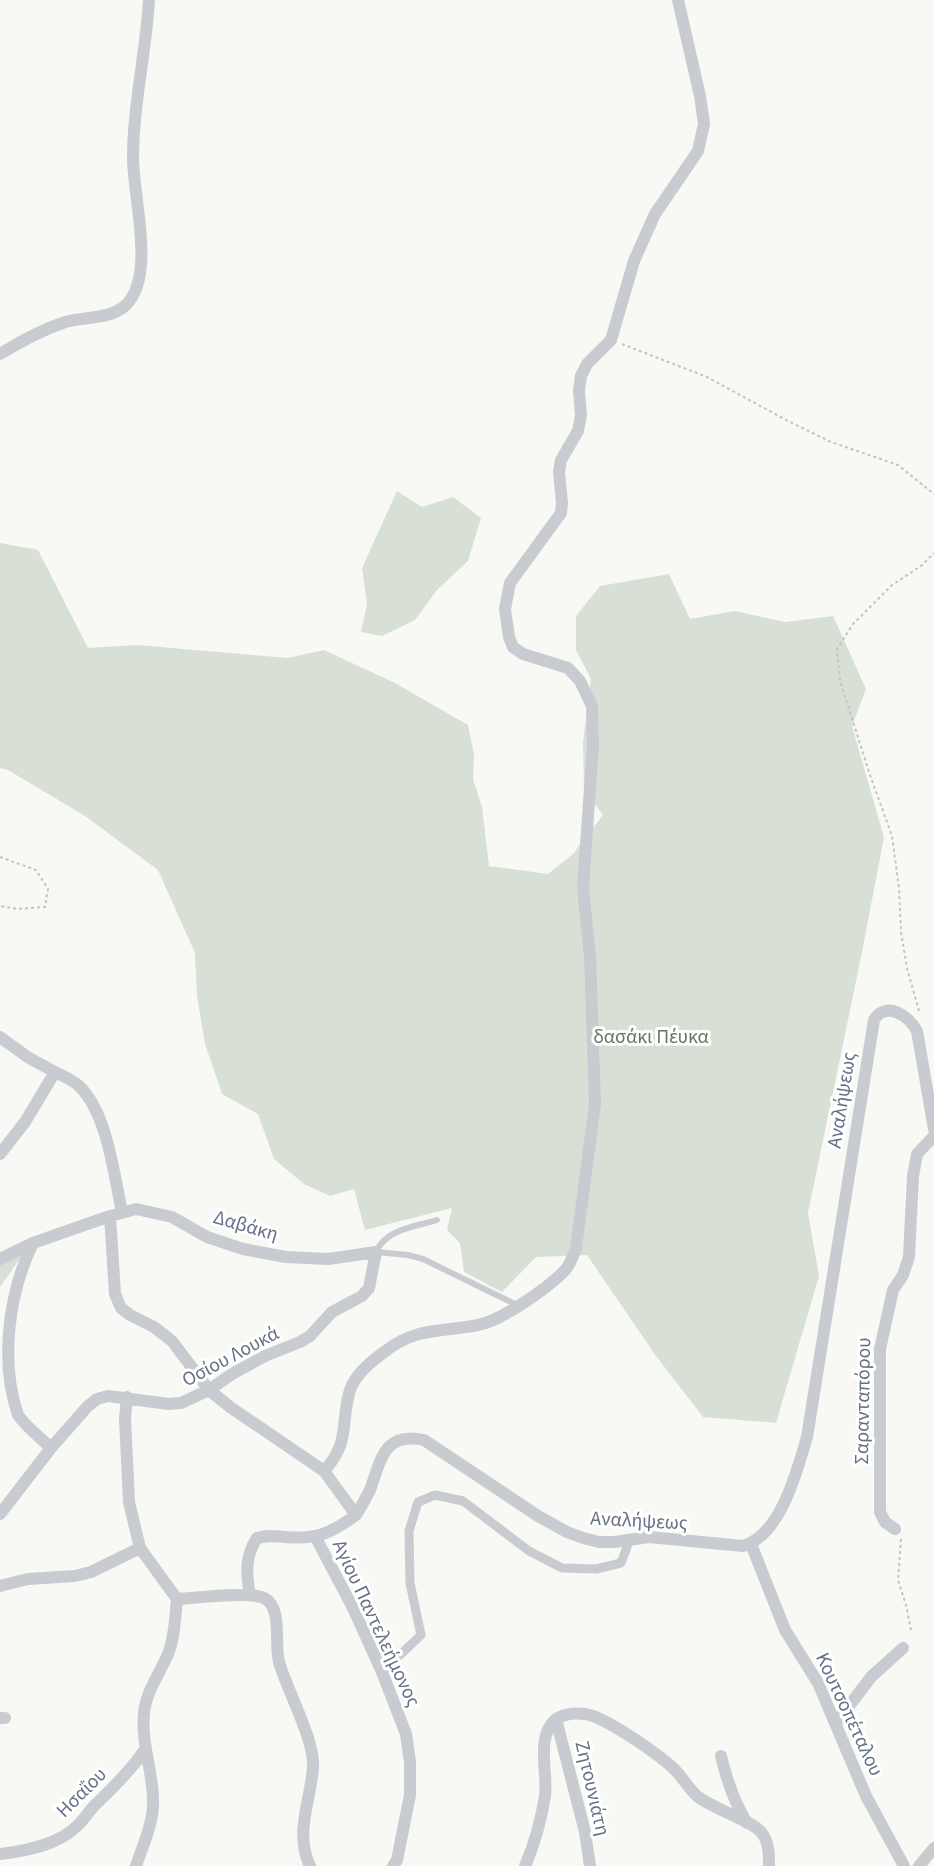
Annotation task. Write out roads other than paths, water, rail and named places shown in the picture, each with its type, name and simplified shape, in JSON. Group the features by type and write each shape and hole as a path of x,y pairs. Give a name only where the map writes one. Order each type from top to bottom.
{"street":[{"path":"0,354 27,337 67,322 107,315 125,306 136,291 141,259 141,215 133,161 134,131 149,0"},
{"path":"324,1471 341,1448 351,1388 362,1371 388,1348 419,1332 480,1325 496,1320 541,1292 568,1267 576,1248 595,1104 590,956 583,888 593,745 592,706 580,681 568,668 523,654 513,647 509,637 505,609 510,583 561,513 559,472 561,460 578,431 581,415 579,391 581,376 587,364 611,340 643,238 655,214 698,151 704,124 700,96 678,0"},
{"name":"Αναλήψεως","path":"356,1515 369,1492 377,1465 388,1445 413,1437 424,1440 538,1516 567,1532 599,1542 649,1538 729,1546 751,1544 762,1536 786,1498 807,1437 874,1020 882,1012 897,1013 910,1019 917,1031 934,1129"},
{"path":"0,1037 28,1058 78,1084 94,1103 102,1127 116,1214 115,1294 121,1308 154,1327 172,1341 209,1390 230,1407 324,1471 356,1515 338,1528 316,1538 267,1535 257,1538 248,1557 249,1595"},
{"path":"0,1154 24,1122 55,1072"},
{"name":"Σαρανταπόρου","path":"895,1529 885,1522 880,1512 880,1349 893,1290 903,1275 909,1257 913,1176 918,1154 934,1136"},
{"name":"Δαβάκη","path":"116,1214 136,1209 156,1212 172,1217 207,1237 243,1249 285,1257 328,1259 376,1252"},
{"path":"0,1259 33,1243 116,1214"},
{"path":"33,1243 3,1301 3,1394 19,1417 51,1448"},
{"name":"Οσίου Λουκά","path":"0,1514 51,1448 87,1407 97,1400 108,1395 169,1404 181,1403 209,1390 265,1356 300,1342 310,1336 332,1311 362,1296 369,1288 376,1252"},
{"path":"127,1397 125,1419 129,1502 140,1548 177,1599 169,1652 146,1700 144,1713 144,1750 153,1798 153,1813 136,1866"},
{"path":"382,1672 421,1635 410,1583 409,1532 418,1502 435,1495 463,1501 529,1551 562,1568 596,1569 621,1563 630,1539"},
{"name":"Αγίου Παντελεήμονος","path":"316,1538 353,1608 382,1672 406,1734 410,1762 410,1795 397,1860 393,1866"},
{"name":"Κουτσοπέταλου","path":"751,1544 785,1630 818,1683 866,1796 904,1866"},
{"path":"0,1586 28,1579 75,1576 91,1572 140,1548"},
{"path":"177,1599 249,1595 262,1597 272,1603 276,1612 278,1660 309,1742 314,1763 303,1825 303,1842 310,1866"},
{"path":"836,1723 871,1677 903,1648"},
{"path":"525,1866 537,1839 545,1793 548,1729 556,1719 570,1714 597,1717 674,1768 697,1796 719,1810 759,1829 770,1852 769,1866"},
{"name":"Ζητουνιάτη","path":"556,1719 585,1832 590,1866"},
{"name":"Ησαΐου","path":"0,1854 36,1848 63,1837 76,1827 129,1772 144,1750"},
{"path":"721,1756 733,1796 747,1823"},
{"path":"918,1866 934,1848"}],"lane":[{"path":"437,1220 392,1233 380,1244 376,1252 423,1258 517,1305"}],"park label":[{"name":"δασάκι Πέυκα","path":"651,1036"}]}
